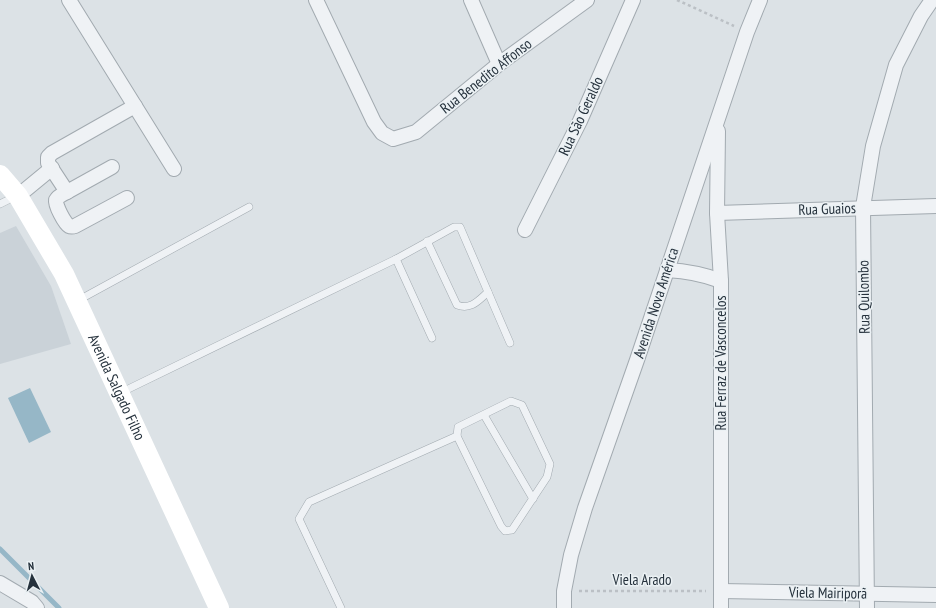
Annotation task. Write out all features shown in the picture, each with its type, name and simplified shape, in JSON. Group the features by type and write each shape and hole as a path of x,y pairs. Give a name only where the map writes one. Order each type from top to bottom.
{"main road":[{"name":"Avenida Salgado Filho","path":"0,175 9,200 64,274 219,608"}],"street":[{"path":"69,0 174,169"},
{"name":"Rua Benedito Affonso","path":"316,0 374,122 382,133 393,139 416,132 499,64 587,0"},
{"path":"471,0 499,64"},
{"name":"Rua São Geraldo","path":"525,230 580,121 634,0"},
{"name":"Avenida Nova América","path":"564,608 564,591 571,555 585,508 637,360 747,32 760,0"},
{"name":"Rua Quilombo","path":"867,608 863,207 873,146 896,65 921,16 932,0"},
{"path":"67,192 48,163 48,157 52,153 135,106"},
{"name":"Rua Ferraz de Vasconcelos","path":"718,119 717,213 721,281 721,608"},
{"path":"112,167 58,197 56,206 67,225 71,227 127,198"},
{"path":"9,200 52,168"},
{"name":"Rua Guaios","path":"717,213 863,207 936,206"},
{"path":"666,270 694,273 721,281"},
{"path":"0,583 32,602 37,608"},
{"name":"Viela Mairiporã","path":"721,591 936,595"}],"lane":[{"path":"76,301 249,207"},
{"path":"119,394 396,259 454,227 460,227 510,343"},
{"path":"427,242 457,305 463,308 474,305 488,292"},
{"path":"396,259 432,338"},
{"path":"511,401 522,405 550,464 547,477 512,530 505,531 501,526 457,436 458,428 511,401"},
{"path":"484,415 533,499"},
{"path":"341,608 299,519 309,502 457,436"}],"path":[{"path":"677,0 747,32"},
{"name":"Viela Arado","path":"564,591 721,591"}],"shaded area":[{"path":"16,226 51,286 71,344 0,364 0,233"}],"water":[{"path":"30,388 51,432 29,443 8,398"}],"waterway":[{"path":"0,549 59,608"}]}
